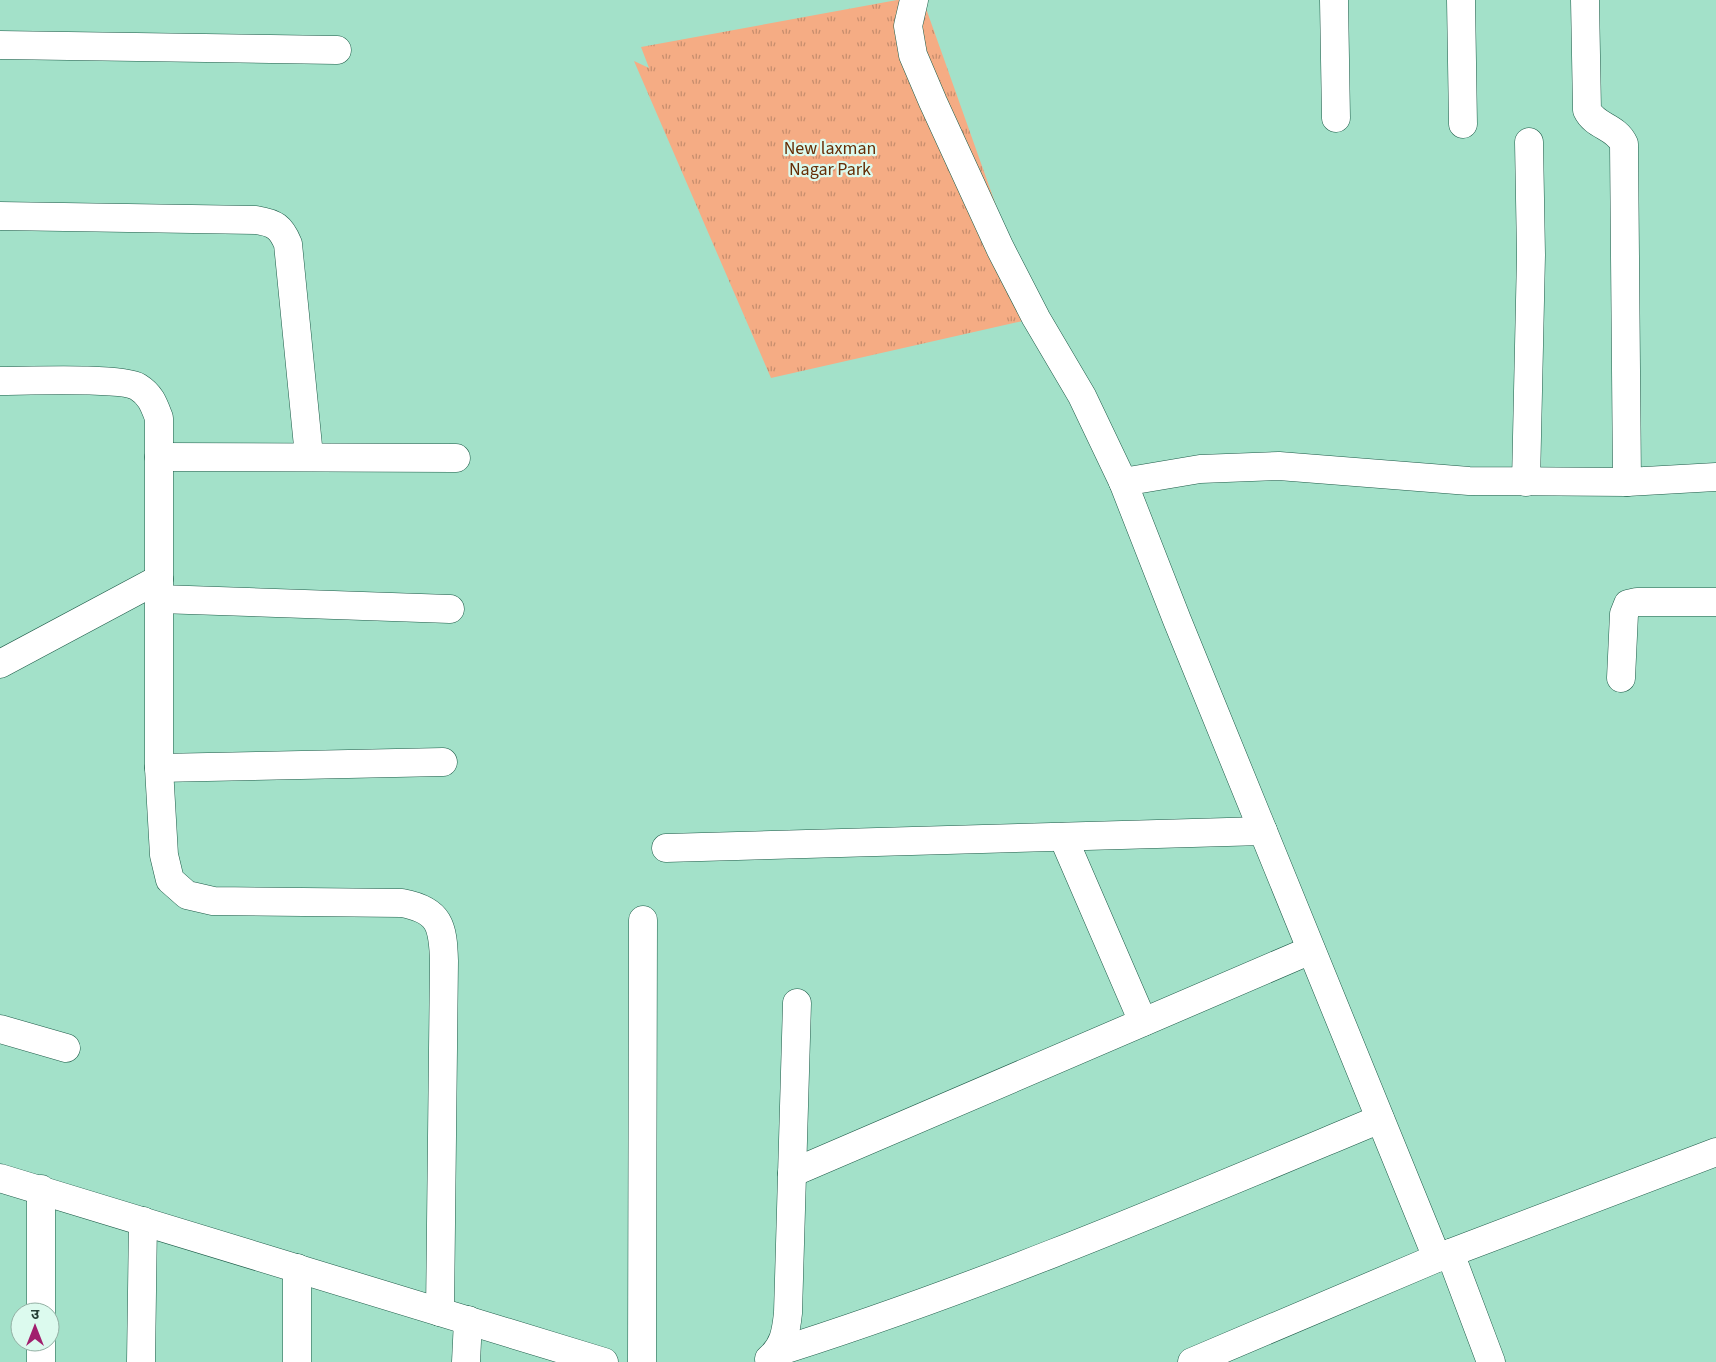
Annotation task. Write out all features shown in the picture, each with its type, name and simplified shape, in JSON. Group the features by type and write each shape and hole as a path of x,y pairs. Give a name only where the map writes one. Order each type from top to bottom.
{"street":[{"path":"914,0 908,26 913,55 1000,248 1036,318 1082,396 1123,482 1380,1119 1491,1362"},
{"path":"1334,0 1336,118"},
{"path":"1461,0 1463,124"},
{"path":"1585,0 1587,110 1590,118 1620,134 1624,144 1627,482"},
{"path":"0,45 336,50"},
{"path":"1526,482 1531,255 1529,142"},
{"path":"0,216 256,220 272,222 282,229 288,244 309,456"},
{"path":"0,381 114,382 137,386 152,399 159,418 159,768 164,855 170,880 187,895 213,901 402,903 421,907 434,916 443,935 440,1312"},
{"path":"159,457 309,456 456,458"},
{"path":"1123,482 1200,470 1279,466 1469,481 1627,482 1716,477"},
{"path":"0,664 159,589 450,610"},
{"path":"1621,678 1624,614 1628,604 1637,602 1716,602"},
{"path":"159,768 443,762"},
{"path":"666,848 1263,831"},
{"path":"1063,837 1144,1022"},
{"path":"642,1362 643,920"},
{"path":"792,1173 1311,950"},
{"path":"772,1357 786,1336 788,1313 797,1003"},
{"path":"0,1029 66,1048"},
{"path":"772,1357 1014,1270 1380,1119"},
{"path":"1192,1362 1443,1255 1716,1152"},
{"path":"0,1178 604,1362"},
{"path":"41,1189 41,1302"},
{"path":"141,1362 143,1221"},
{"path":"297,1268 297,1362"},
{"path":"466,1362 468,1320"}],"green space":[{"name":"New laxman Nagar Park","path":"897,0 923,0 1036,318 771,378 634,61 649,68 641,47"}]}
